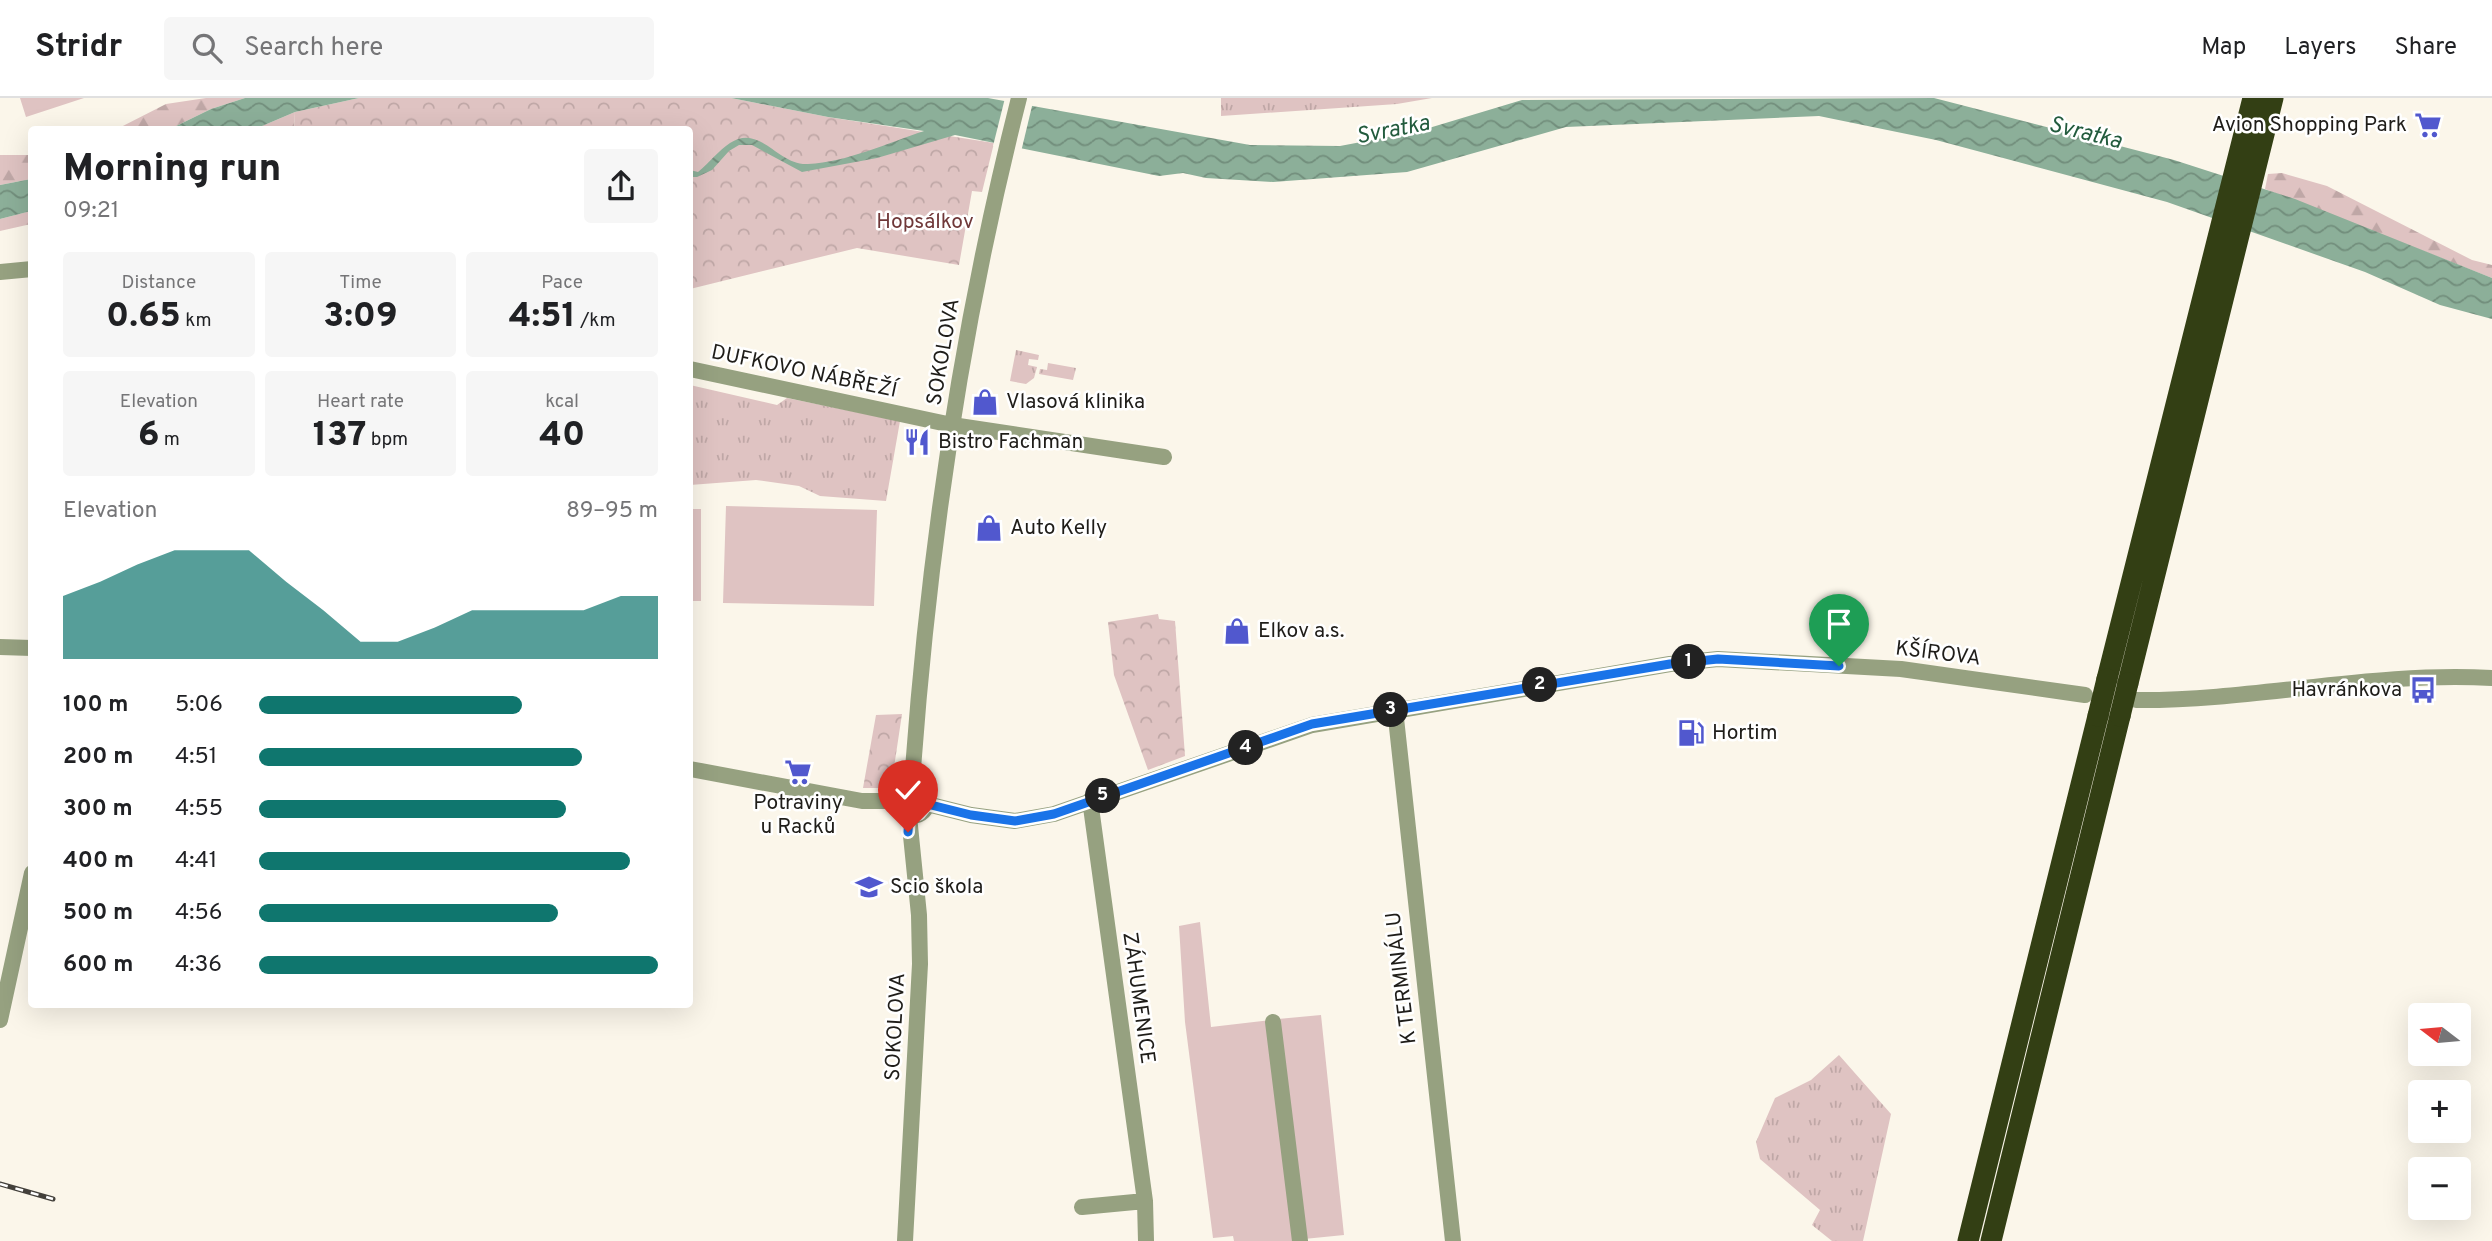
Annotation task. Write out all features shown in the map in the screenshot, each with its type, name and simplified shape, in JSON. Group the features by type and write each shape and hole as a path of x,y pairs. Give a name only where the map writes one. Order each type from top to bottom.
{"highway":[{"path":"2251,146 2253,98"},
{"path":"1991,1241 2120,716 2124,688 2212,304 2251,146 2273,98"},
{"path":"2251,146 2282,98"},
{"path":"1968,1241 2098,716 2124,688"}],"street":[{"name":"SOKOLOVA","path":"912,783 919,691 952,425 1002,165 1019,98"},
{"path":"0,272 28,269"},
{"name":"DUFKOVO NÁBŘEŽÍ","path":"693,370 952,425 1164,457"},
{"path":"0,647 28,648"},
{"name":"KŠÍROVA","path":"927,804 971,815 1015,821 1054,814 1292,730 1395,709 1670,664 1718,659 1901,669 2085,695"},
{"path":"2124,688 2196,701 2372,682 2492,678"},
{"name":"K TERMINÁLU","path":"1395,709 1453,1241"},
{"path":"693,770 862,801 895,801"},
{"path":"912,783 923,789 927,804 919,814 909,816 898,809 895,801 901,788 912,783"},
{"name":"ZÁHUMENICE","path":"1090,800 1145,1201 1146,1241"},
{"name":"SOKOLOVA","path":"905,1241 920,964 918,901 909,816"},
{"path":"0,1020 28,891"},
{"path":"1273,1022 1300,1241"},
{"path":"1082,1207 1145,1201"}],"green space":[{"path":"20,98 84,98 26,117"},
{"path":"206,98 245,98 211,109 176,126 123,126 166,104"},
{"name":"Hopsálkov","path":"359,98 731,98 828,117 994,143 982,192 972,191 959,265 857,248 693,288 693,126 294,126 295,112"},
{"path":"1221,98 1432,98 1397,104 1221,116"},
{"path":"295,112 294,126 262,126"},
{"path":"0,155 28,155 28,180 0,185"},
{"path":"2282,173 2327,186 2472,260 2492,265 2492,278 2265,189 2268,174"},
{"path":"28,212 28,225 0,231 0,219"},
{"path":"1016,350 1039,355 1038,360 1029,359 1028,365 1037,367 1034,378 1026,384 1010,381"},
{"path":"1048,363 1076,368 1073,380 1039,374 1040,369 1047,370"},
{"path":"693,386 777,405 787,398 900,421 886,501 820,496 799,486 756,480 693,485"},
{"path":"726,506 877,510 874,606 723,603"},
{"path":"693,509 701,509 701,601 693,601"},
{"path":"1158,614 1159,619 1175,621 1185,756 1148,770 1114,675 1108,622"},
{"path":"902,714 893,774 881,788 863,788 876,715"},
{"path":"1200,922 1211,1027 1271,1020 1294,1241 1234,1241 1233,1236 1213,1238 1185,1022 1179,926"},
{"path":"1321,1015 1344,1235 1304,1239 1278,1019"},
{"path":"1839,1055 1891,1114 1863,1241 1832,1241 1812,1225 1820,1210 1760,1159 1756,1142 1775,1098 1811,1080"}],"water":[{"path":"245,98 359,98 295,112 262,126 176,126 211,109"},
{"path":"731,98 988,98 1250,145 1340,146 1419,131 1522,100 1934,98 2174,160 2295,199 2492,278 2492,319 2440,305 2365,272 2167,202 1936,140 1819,116 1566,127 1407,172 1273,182 1206,178 1183,173 1159,176 955,135 877,158 802,172 752,145 739,145 729,151 712,170 693,177 693,171 698,172 726,146 741,138 760,141 787,159 808,164 852,156 924,131 828,117"},
{"path":"28,180 28,212 0,219 0,185"}],"pier":[{"path":"1005,98 1033,102 1021,152 993,146"}],"railway":[{"path":"0,1184 53,1199"}],"place":[{"name":"Avion Shopping Park","path":"2428,125"},
{"name":"Vlasová klinika","path":"985,402"},
{"name":"Bistro Fachman","path":"917,442"},
{"name":"Auto Kelly","path":"989,528"},
{"name":"Elkov a.s.","path":"1237,631"},
{"name":"Havránkova","path":"2423,690"},
{"name":"Hortim","path":"1691,733"},
{"name":"Potraviny u Racků","path":"798,772"},
{"name":"Scio škola","path":"869,887"}],"route":[{"path":"908,832 909,816 922,812 927,804 938,809 1015,821 1054,814 1292,730 1395,709 1670,664 1718,659 1839,666"}],"water label":[{"name":"Svratka","path":"1393,131"},
{"name":"Svratka","path":"2085,134"}]}
